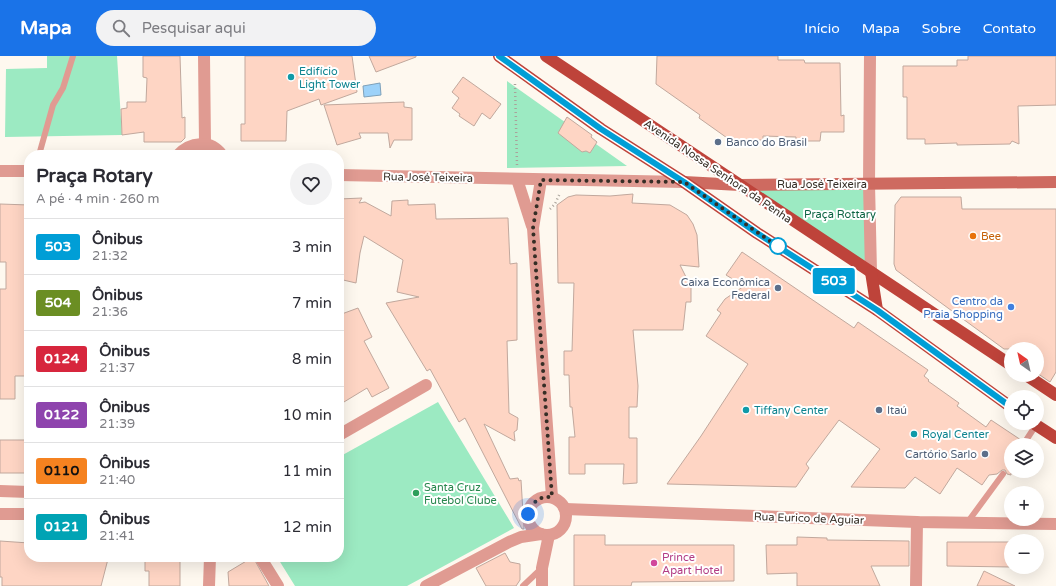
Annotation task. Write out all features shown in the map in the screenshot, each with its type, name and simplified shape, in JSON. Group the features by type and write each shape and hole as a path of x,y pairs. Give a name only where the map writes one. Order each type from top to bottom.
{"main road":[{"path":"499,56 601,129 684,182 757,233 877,310 1004,402"},
{"name":"Avenida Nossa Senhora da Penha","path":"549,57 774,209 1004,360"},
{"path":"871,272 877,310"},
{"path":"1036,382 1056,396"},
{"path":"1043,430 1056,438"}],"street":[{"path":"204,56 205,143"},
{"path":"870,56 869,184 871,272"},
{"path":"184,150 190,145 205,143 217,150"},
{"path":"0,171 24,171"},
{"name":"Rua José Teixeira","path":"344,175 684,182 740,185 1056,182"},
{"path":"517,179 533,228"},
{"path":"541,180 533,228 552,497"},
{"path":"344,431 426,385"},
{"path":"0,491 24,492"},
{"path":"426,586 509,542 521,537 545,534 562,528 566,516 565,509 560,502 552,497 544,497 536,500 531,506 528,514 529,522 534,530 545,534"},
{"name":"Rua Eurico de Aguiar","path":"565,509 917,522 1055,523"},
{"path":"0,514 24,514"},
{"path":"916,586 917,522"},
{"path":"542,586 545,534"},
{"path":"209,586 210,562"},
{"path":"263,562 278,586"}],"lane":[{"path":"40,150 52,105 63,88 73,56"},
{"path":"967,523 1003,474"},
{"path":"523,586 542,568"}],"path":[{"path":"515,67 517,179"}],"green space":[{"path":"47,56 117,56 122,135 5,137 6,69 47,68"},
{"path":"507,81 627,166 507,168"},
{"name":"Praça Rottary","path":"866,186 867,266 755,190"},
{"name":"Santa Cruz Futebol Clube","path":"438,402 514,528 407,586 295,586 280,562 344,562 344,454"}],"water":[{"path":"380,83 381,95 364,97 363,86"}],"building":[{"path":"143,56 180,56 182,118 185,117 185,138 181,142 144,142 144,132 122,135 121,109 127,108 127,102 146,102 147,78 143,77"},
{"path":"245,56 352,56 357,92 321,105 319,99 287,111 286,141 241,141 241,124 245,124"},
{"path":"369,56 416,56 416,57 376,72"},
{"path":"657,56 778,56 778,60 804,60 805,63 840,63 841,116 844,115 844,132 821,132 820,141 796,141 796,137 763,136 763,140 730,140 699,118 700,115 656,84"},
{"path":"968,56 1056,56 1056,105 1018,106 1019,144 1012,141 1010,144 925,144 925,139 907,139 907,97 903,97 903,66 957,66 957,60 968,60"},
{"path":"463,77 501,104 490,119 482,113 474,126 459,116 460,114 452,108 459,98 452,92"},
{"path":"404,102 404,107 412,108 412,140 394,140 390,148 388,133 359,133 361,138 337,145 324,105"},
{"path":"567,117 592,135 591,137 597,142 590,153 586,151 582,152 558,133"},
{"path":"633,194 632,203 670,205 687,215 693,224 697,235 699,267 680,265 691,287 691,302 686,302 683,330 633,330 638,386 637,407 629,407 629,438 637,438 637,483 623,484 624,464 585,464 585,474 569,474 569,437 575,437 572,407 570,407 569,375 564,375 564,351 572,351 574,283 558,283 557,205 568,197 576,195 610,196"},
{"name":"Centro da Praia Shopping","path":"901,197 961,197 962,209 1056,209 1056,372 1050,382 1044,378 1044,342 1004,342 1004,349 896,270 894,264 895,205"},
{"path":"362,198 359,203 365,202 391,216 392,201 408,200 408,205 435,204 436,219 508,218 510,264 517,263 517,340 507,341 509,413 518,418 517,430 514,432 515,441 484,424 510,479 518,478 519,481 521,480 524,529 522,529 465,418 459,422 430,369 427,371 386,303 419,297 397,292 403,260 364,236 356,283 344,280 344,199"},
{"path":"0,204 24,205 24,376 15,376 15,399 0,399 0,289 6,289 6,262 0,262"},
{"path":"742,252 854,328 858,322 928,370 924,376 929,380 928,381 959,403 957,406 986,427 991,420 1018,438 1004,438 1004,470 997,474 989,475 982,485 957,468 940,494 915,477 905,488 851,487 880,449 839,420 806,464 809,468 796,487 667,484 701,436 748,364 706,336 721,313 717,310 725,299 744,286 726,275"},
{"path":"358,308 372,337 364,341 389,388 372,397 367,388 344,402 344,313"},
{"path":"0,440 24,440 24,473 0,473"},
{"name":"Prince Apart Hotel","path":"574,535 605,535 605,545 734,545 734,581 632,582 631,586 574,586"},
{"path":"797,537 827,538 827,540 909,541 909,566 871,566 880,586 797,586 797,573 767,574 766,545 797,545"},
{"path":"0,541 24,543 24,562 107,562 101,586 2,586 2,577 0,577"},
{"path":"947,542 1004,542 1004,567 947,566"},
{"path":"505,553 510,562 520,564 520,580 516,586 486,586 476,568"},
{"path":"145,562 180,562 180,586 149,586 149,571 145,571"},
{"path":"245,562 256,562 269,586 229,586 228,572"},
{"path":"984,571 1015,586 977,586"}],"bus line":[{"name":"503","path":"499,56 601,129 684,182 757,233 877,310 1004,402"}],"place":[{"name":"Edifício Light Tower","path":"291,77"},
{"name":"Banco do Brasil","path":"718,142"},
{"name":"Bee","path":"973,236"},
{"name":"Caixa Econômica Federal","path":"778,288"},
{"name":"Centro da Praia Shopping","path":"1011,307"},
{"name":"Tiffany Center","path":"746,410"},
{"name":"Itaú","path":"879,410"},
{"name":"Royal Center","path":"914,434"},
{"name":"Cartório Sarlo","path":"985,454"},
{"name":"Santa Cruz Futebol Clube","path":"416,493"},
{"name":"Prince Apart Hotel","path":"654,563"}],"route":[{"path":"528,514 531,506 536,500 544,497 552,497 533,228 541,180 684,182 783,250 778,246"}]}
